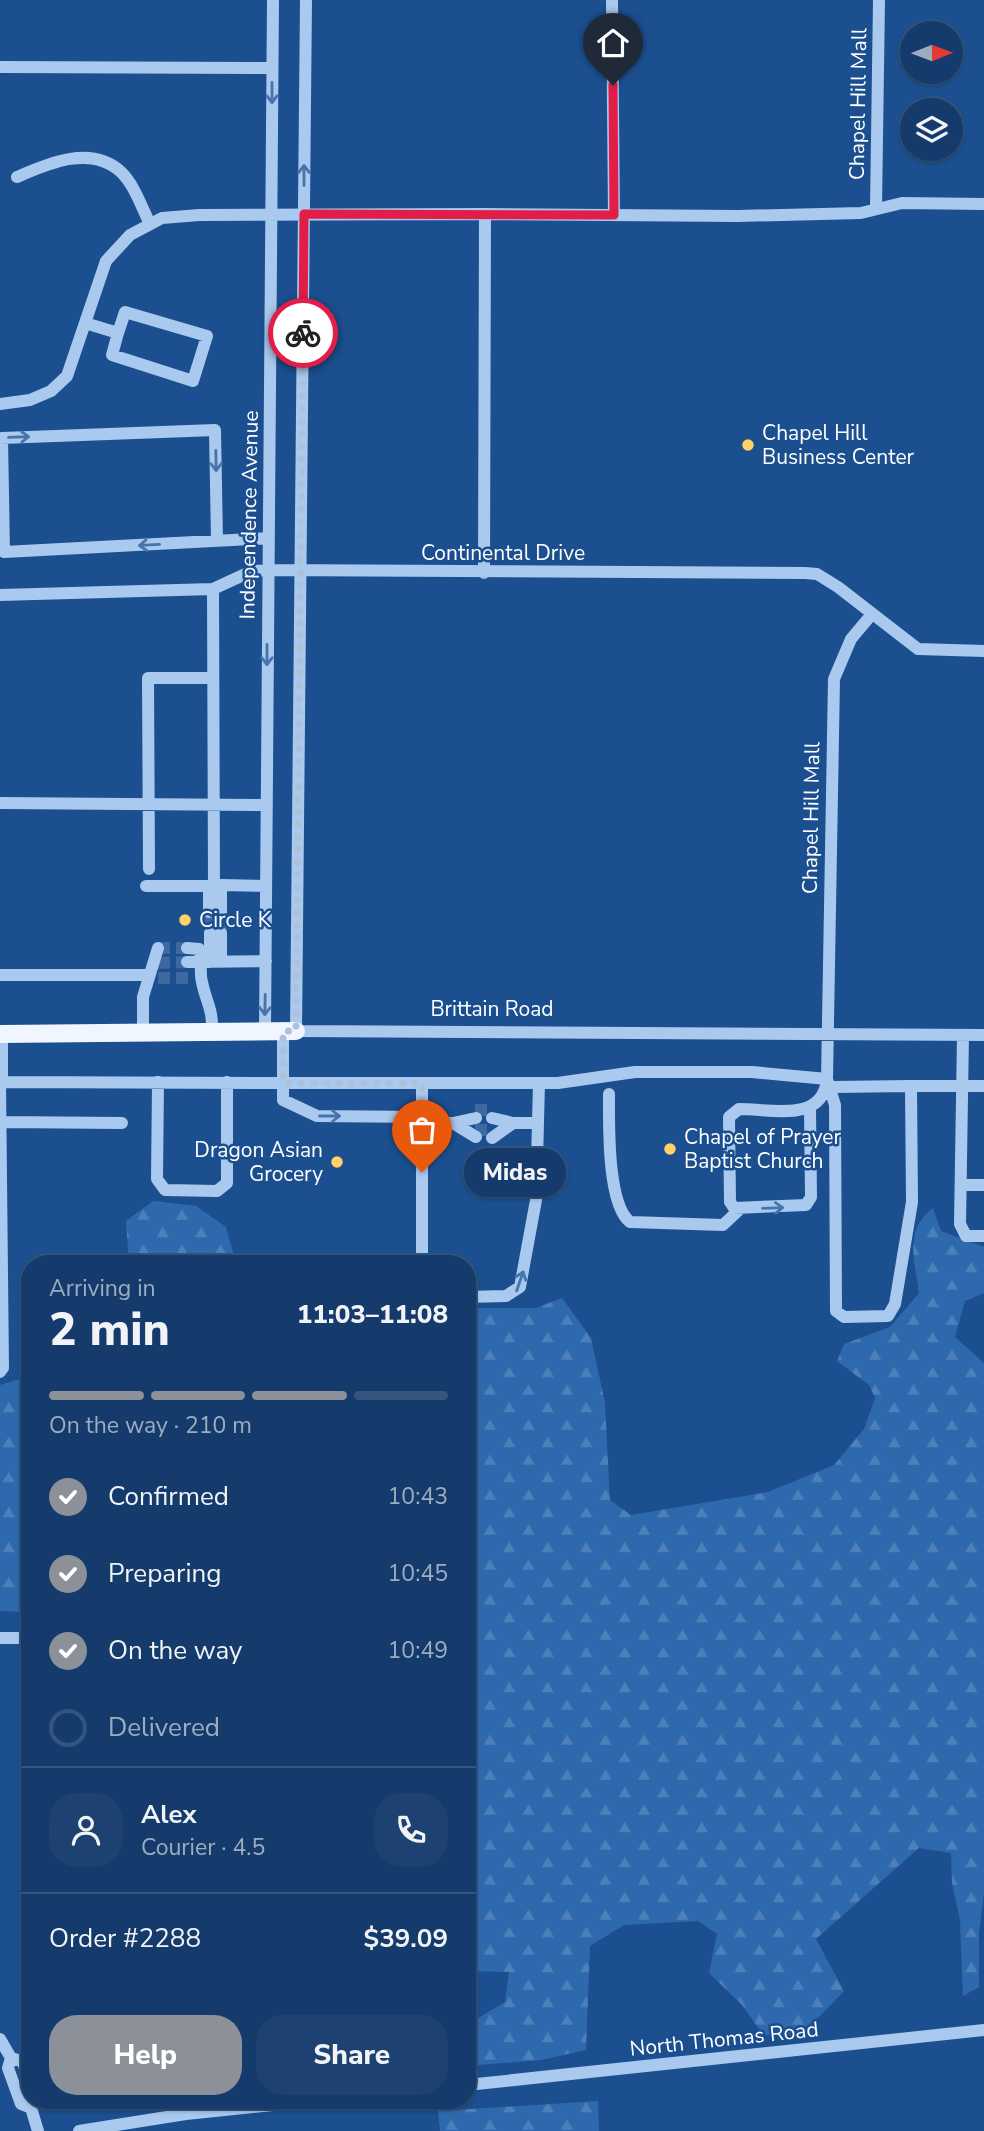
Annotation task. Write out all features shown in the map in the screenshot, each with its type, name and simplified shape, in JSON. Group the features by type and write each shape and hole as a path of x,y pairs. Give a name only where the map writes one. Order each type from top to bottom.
{"main road":[{"name":"Brittain Road","path":"1,1034 281,1031"}],"street":[{"name":"Independence Avenue","path":"273,0 266,961 281,1031"},
{"path":"306,0 301,570 281,1031 283,1100 317,1116 475,1124 453,1123"},
{"path":"612,0 614,215"},
{"name":"Chapel Hill Mall","path":"876,208 878,0"},
{"path":"0,67 272,68"},
{"path":"17,177 57,159 103,162 120,171 150,225"},
{"path":"0,404 30,400 51,391 67,376 106,261 130,235 162,218 271,214 861,213 902,204 984,204"},
{"path":"484,573 485,214"},
{"path":"125,312 208,336 193,381 112,355 118,333 125,312"},
{"path":"85,323 118,333"},
{"path":"217,541 215,430 2,438 4,552 217,541 268,538"},
{"name":"Continental Drive","path":"0,595 213,589 252,571 268,570 805,573 817,574 918,649 984,651"},
{"path":"213,589 215,912"},
{"name":"Chapel Hill Mall","path":"872,614 851,639 834,679 826,1034 830,1083 835,1105 836,1311 844,1317 888,1316 895,1304 912,1202 911,1086"},
{"path":"149,869 148,678 213,678"},
{"path":"0,803 267,805"},
{"path":"146,886 266,886"},
{"path":"212,1031 213,1010 195,978 205,962 215,933"},
{"path":"143,1032 143,997 153,972 158,948"},
{"path":"187,948 198,949 205,962"},
{"path":"205,962 266,961"},
{"path":"0,975 153,972"},
{"name":"Brittain Road","path":"281,1031 984,1035"},
{"path":"0,1372 3,1368 1,1034"},
{"path":"963,1035 961,1231 966,1236 984,1236"},
{"path":"1,1082 539,1083 635,1072 752,1072 830,1083 984,1086"},
{"path":"158,1082 157,1179 160,1185 165,1190 217,1191 227,1183 227,1082"},
{"path":"422,1083 422,1255"},
{"path":"476,1297 506,1296 520,1287 536,1200 539,1083"},
{"path":"810,1109 811,1197 806,1205 740,1209 730,1202 729,1117 739,1109 810,1109 821,1101 830,1083"},
{"path":"608,1094 610,1164 621,1215 630,1222 723,1225 740,1209"},
{"path":"1,1122 122,1123"},
{"path":"513,1123 492,1124 538,1123"},
{"path":"961,1185 984,1185"},
{"path":"0,1638 21,1637"},
{"name":"North Thomas Road","path":"476,2084 984,2030"},
{"path":"0,2039 11,2058 21,2061"},
{"path":"11,2058 8,2068 21,2102"},
{"path":"36,2109 38,2131"},
{"path":"79,2131 234,2109"}],"green space":[{"path":"153,1201 196,1206 226,1227 234,1255 128,1255 126,1221"},
{"path":"933,1208 941,1231 984,1247 984,1293 965,1301 955,1337 984,1363 984,1893 979,1934 979,1987 963,1996 960,1920 952,1883 951,1853 919,1848 816,1939 844,1991 820,2016 795,2035 763,2035 742,2005 709,1973 717,1934 698,1921 624,1925 590,1946 586,2050 541,2060 476,2065 476,2020 505,2002 509,1972 476,1971 476,1308 536,1308 562,1298 591,1338 605,1403 610,1500 631,1515 768,1492 834,1465 864,1429 875,1398 869,1385 837,1361 844,1344 890,1327 919,1293 913,1247 914,1236 924,1217"},
{"path":"21,1379 21,1612 0,1611 0,1385"},
{"path":"598,2101 599,2131 440,2131 438,2111"}],"tunnel":[{"path":"209,912 210,933"},
{"path":"221,912 221,933"},
{"path":"158,948 187,948"},
{"path":"158,963 187,962"},
{"path":"158,978 188,978"},
{"path":"475,1110 492,1110"},
{"path":"475,1130 492,1130"}],"way so far":[{"path":"303,333 296,1031 283,1031 283,1083 422,1083 422,1172"}],"place":[{"name":"Chapel Hill Business Center","path":"748,445"},
{"name":"Circle K","path":"185,920"},
{"name":"Chapel of Prayer Baptist Church","path":"670,1149"},
{"name":"Dragon Asian Grocery","path":"337,1162"},
{"name":"Midas","path":"422,1172"}],"route":[{"path":"303,333 304,214 614,215 613,85"}]}
